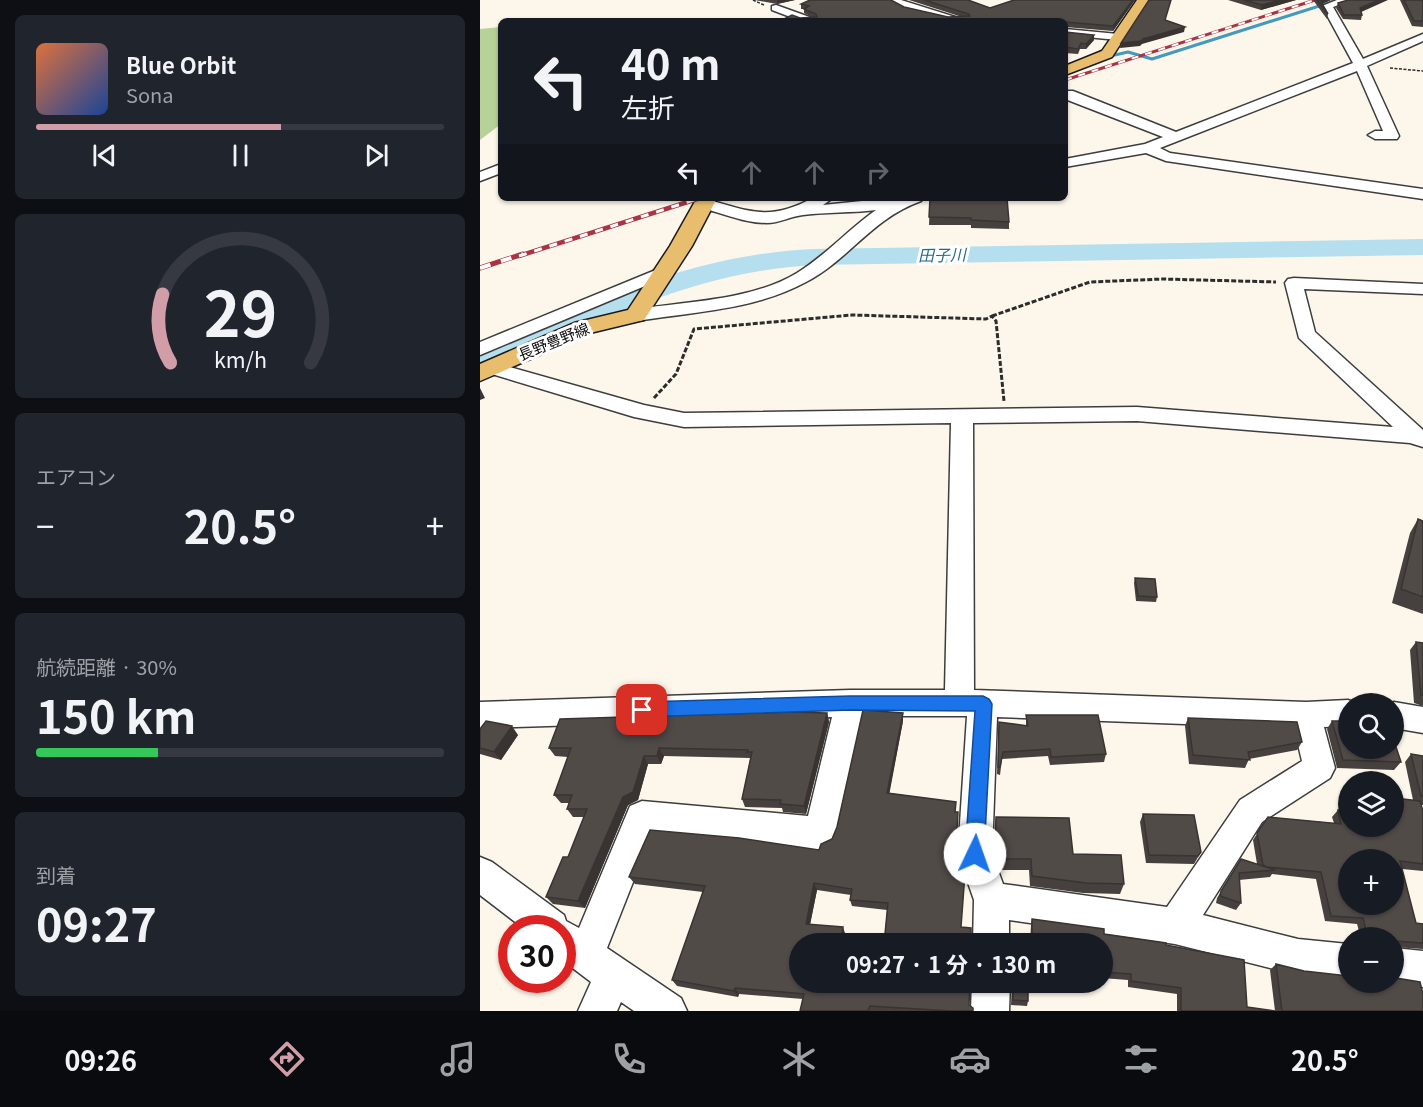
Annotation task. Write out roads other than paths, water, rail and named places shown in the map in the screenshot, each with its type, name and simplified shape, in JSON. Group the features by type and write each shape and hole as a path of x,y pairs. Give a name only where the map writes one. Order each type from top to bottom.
{"main road":[{"path":"1068,70 1099,60 1107,54 1141,0"},
{"path":"652,290 706,201"},
{"name":"長野豊野線","path":"484,363 582,328 652,290"}],"street":[{"path":"893,0 911,8 951,18"},
{"path":"1347,0 1328,6 1360,65 1392,136 1375,135"},
{"path":"797,5 778,9 803,18"},
{"path":"1068,32 1118,37"},
{"path":"1068,162 1148,148 1360,65 1423,37"},
{"path":"1068,94 1175,137"},
{"path":"1148,148 1166,157 1423,194"},
{"path":"480,177 498,169"},
{"path":"706,201 758,219 776,220 819,201"},
{"path":"801,211 850,209 902,201"},
{"path":"484,363 652,290 765,293 799,279 822,265 877,215 907,201"},
{"path":"1420,440 1306,334 1294,283 1423,289"},
{"path":"484,363 642,412 684,420 1137,414 1420,440"},
{"path":"962,415 975,854 991,900 991,933"},
{"path":"597,1011 587,956 642,817 820,834 850,703"},
{"path":"480,715 850,703 1338,713"},
{"path":"1175,926 1251,811 1319,768 1306,714"},
{"path":"1404,717 1423,720"},
{"path":"480,874 534,915"},
{"path":"991,900 1175,926 1299,957 1338,961"},
{"path":"587,956 668,1011"},
{"path":"1404,967 1423,969"},
{"path":"990,993 990,1011"}],"waterway":[{"path":"1106,57 1128,52 1152,59 1338,0"},
{"name":"田子川","path":"480,362 646,291 715,270 790,258 1423,247"}],"railway":[{"path":"1068,79 1315,0"},
{"path":"519,256 691,201"},
{"path":"480,268 523,254"}]}
